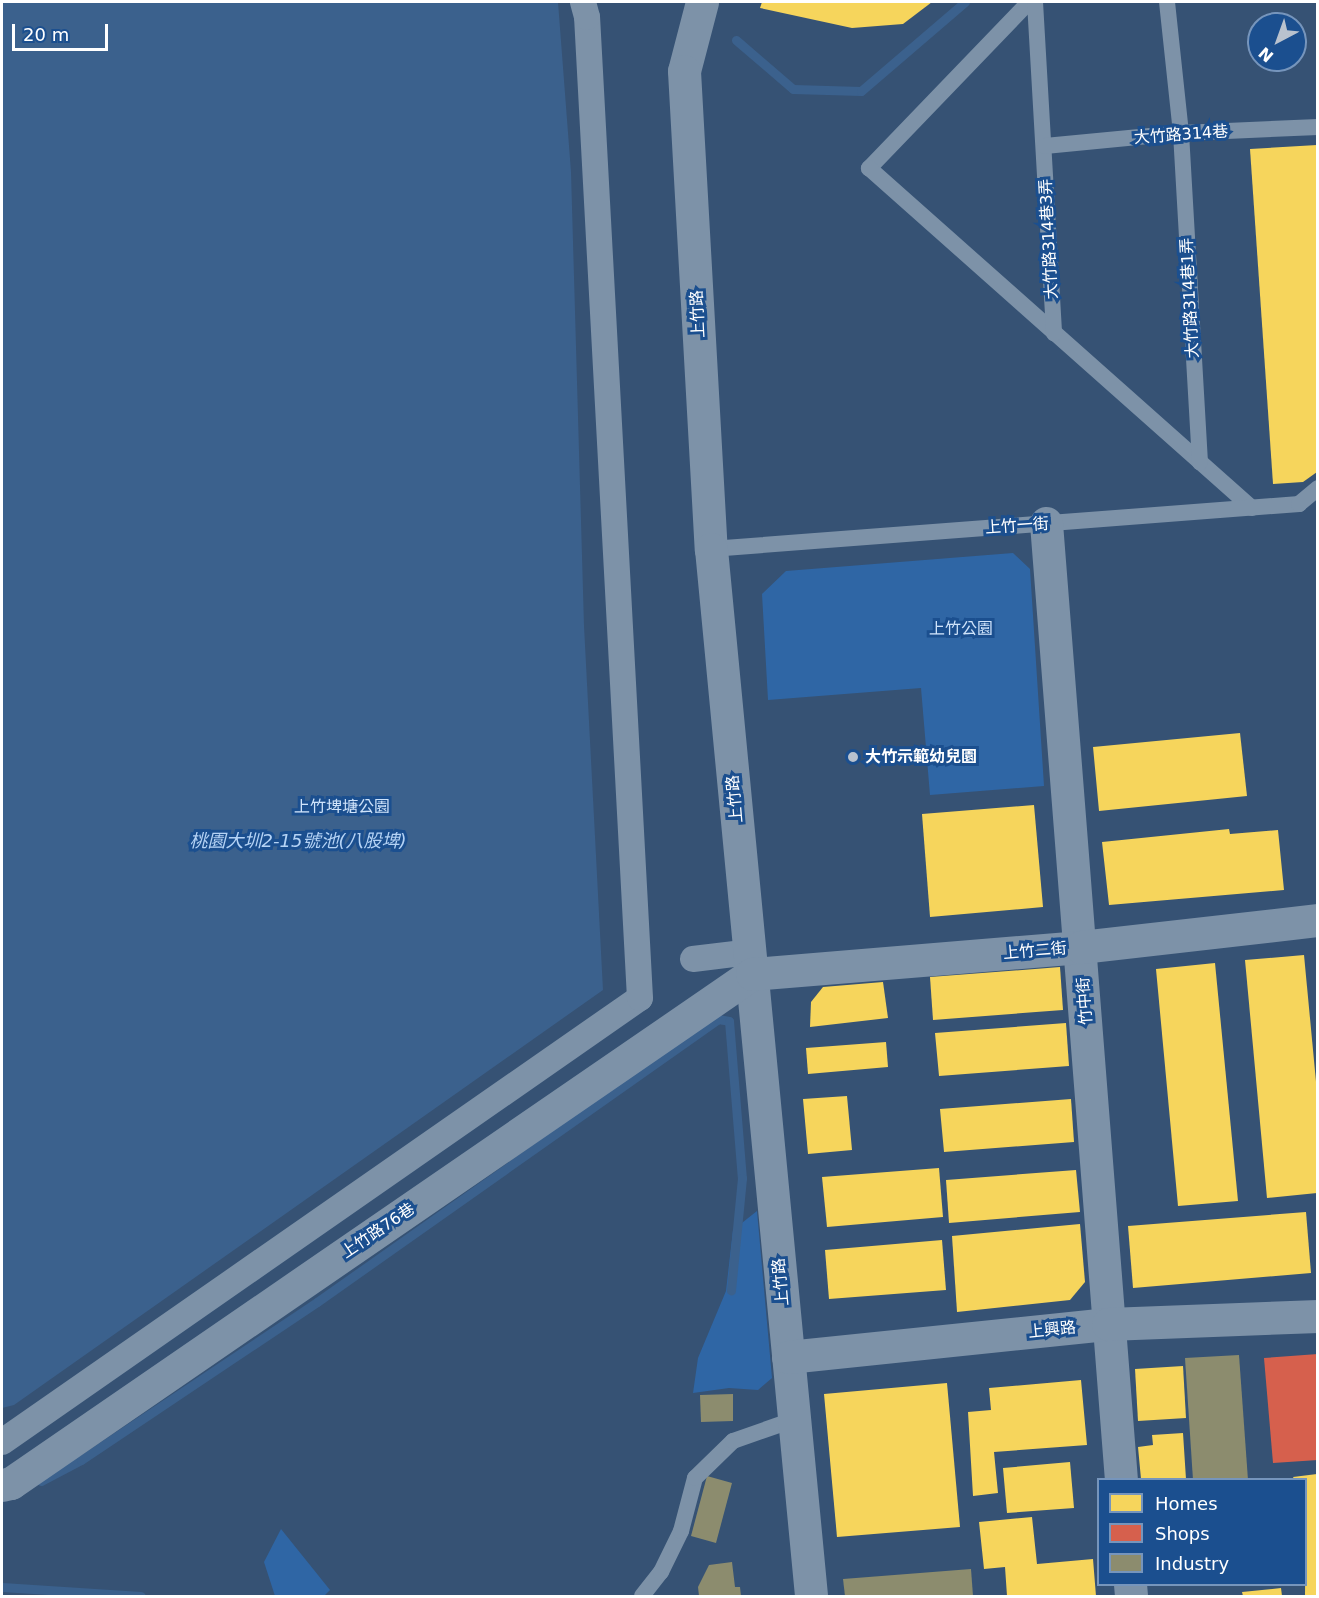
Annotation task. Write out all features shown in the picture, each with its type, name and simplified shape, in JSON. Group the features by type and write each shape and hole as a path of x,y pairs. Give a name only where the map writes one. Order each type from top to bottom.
{"street":[{"path":"2,1442 640,998 587,29 583,2"},
{"name":"上竹路","path":"702,2 684,71 711,549 811,1596"},
{"name":"竹中街","path":"1046,523 1081,947 1107,1324 1121,1478"},
{"name":"上竹二街","path":"751,963 1081,947 1317,920"},
{"path":"693,959 751,963"},
{"name":"上竹路76巷","path":"2,1485 11,1483 751,963"},
{"name":"上興路","path":"788,1357 1107,1324 1317,1316"}],"lane":[{"path":"1029,2 868,168 1252,508"},
{"name":"大竹路314巷3弄","path":"1035,2 1054,333"},
{"name":"大竹路314巷1弄","path":"1167,2 1181,133 1200,462"},
{"name":"大竹路314巷","path":"1045,146 1181,133 1317,127"},
{"name":"上竹一街","path":"711,549 1299,504 1317,488"},
{"path":"642,1596 661,1572 681,1531 695,1478 733,1442 794,1420"}],"green space":[{"name":"上竹公園","path":"1013,553 1030,569 1044,786 930,795 921,688 768,700 762,594 786,571"},
{"path":"757,1211 772,1378 758,1390 729,1388 693,1393 698,1358 726,1291 733,1230"},
{"path":"281,1529 330,1590 324,1596 275,1596 264,1562"}],"water":[{"name":"桃園大圳2-15號池(八股埤)","path":"2,2 558,2 571,172 584,626 603,990 14,1405 2,1408"}],"building: Homes":[{"path":"762,2 932,2 903,24 852,28 760,8"},
{"path":"1317,145 1317,472 1303,482 1273,484 1250,149"},
{"path":"1240,733 1247,796 1099,811 1093,747"},
{"path":"1034,805 1043,907 930,917 922,814"},
{"path":"1229,829 1230,834 1278,830 1284,890 1109,905 1102,842"},
{"path":"1304,955 1317,1092 1317,1193 1267,1198 1245,960"},
{"path":"1215,963 1238,1201 1178,1206 1156,969"},
{"path":"1060,967 1063,1010 933,1020 930,977"},
{"path":"883,982 888,1018 810,1027 811,1002 823,987"},
{"path":"1066,1023 1069,1066 939,1076 935,1033"},
{"path":"886,1042 888,1067 808,1074 806,1048"},
{"path":"847,1096 852,1150 808,1154 803,1099"},
{"path":"1071,1099 1074,1142 944,1152 940,1109"},
{"path":"939,1168 943,1217 827,1227 822,1177"},
{"path":"1076,1170 1080,1212 949,1223 946,1180"},
{"path":"1306,1212 1311,1273 1133,1288 1128,1226"},
{"path":"1080,1224 1085,1282 1070,1300 957,1312 952,1236"},
{"path":"942,1240 946,1290 829,1299 825,1250"},
{"path":"1183,1366 1186,1418 1138,1421 1135,1369"},
{"path":"1081,1380 1087,1445 994,1452 998,1493 973,1496 968,1412 991,1410 989,1388"},
{"path":"947,1383 960,1527 837,1537 824,1394"},
{"path":"1183,1433 1186,1478 1141,1478 1138,1447 1153,1445 1152,1435"},
{"path":"1070,1462 1074,1508 1007,1513 1003,1468"},
{"path":"1317,1474 1317,1596 1305,1596 1305,1586 1307,1586 1307,1478 1293,1477"},
{"path":"1032,1517 1037,1564 1093,1559 1096,1596 1007,1596 1005,1567 984,1569 979,1522"},
{"path":"1281,1588 1282,1596 1243,1596 1242,1592"}],"building: Shops":[{"path":"1318,1354 1318,1460 1273,1463 1264,1358"}],"building: Industry":[{"path":"1239,1355 1248,1478 1193,1478 1185,1358"},
{"path":"733,1394 733,1421 701,1422 700,1395"},
{"path":"707,1476 732,1483 716,1543 691,1536"},
{"path":"732,1562 735,1587 740,1587 741,1596 699,1596 698,1587 709,1565"},
{"path":"971,1569 973,1596 845,1596 843,1579"}],"waterway":[{"path":"736,40 793,89 861,91 965,2"},
{"path":"41,1481 81,1460 317,1302 718,1019 729,1021 742,1178 731,1290"},
{"path":"2,1587 141,1596"}],"place":[{"name":"大竹示範幼兒園","path":"853,757"}],"park label":[{"name":"上竹埤塘公園","path":"342,807"}]}
